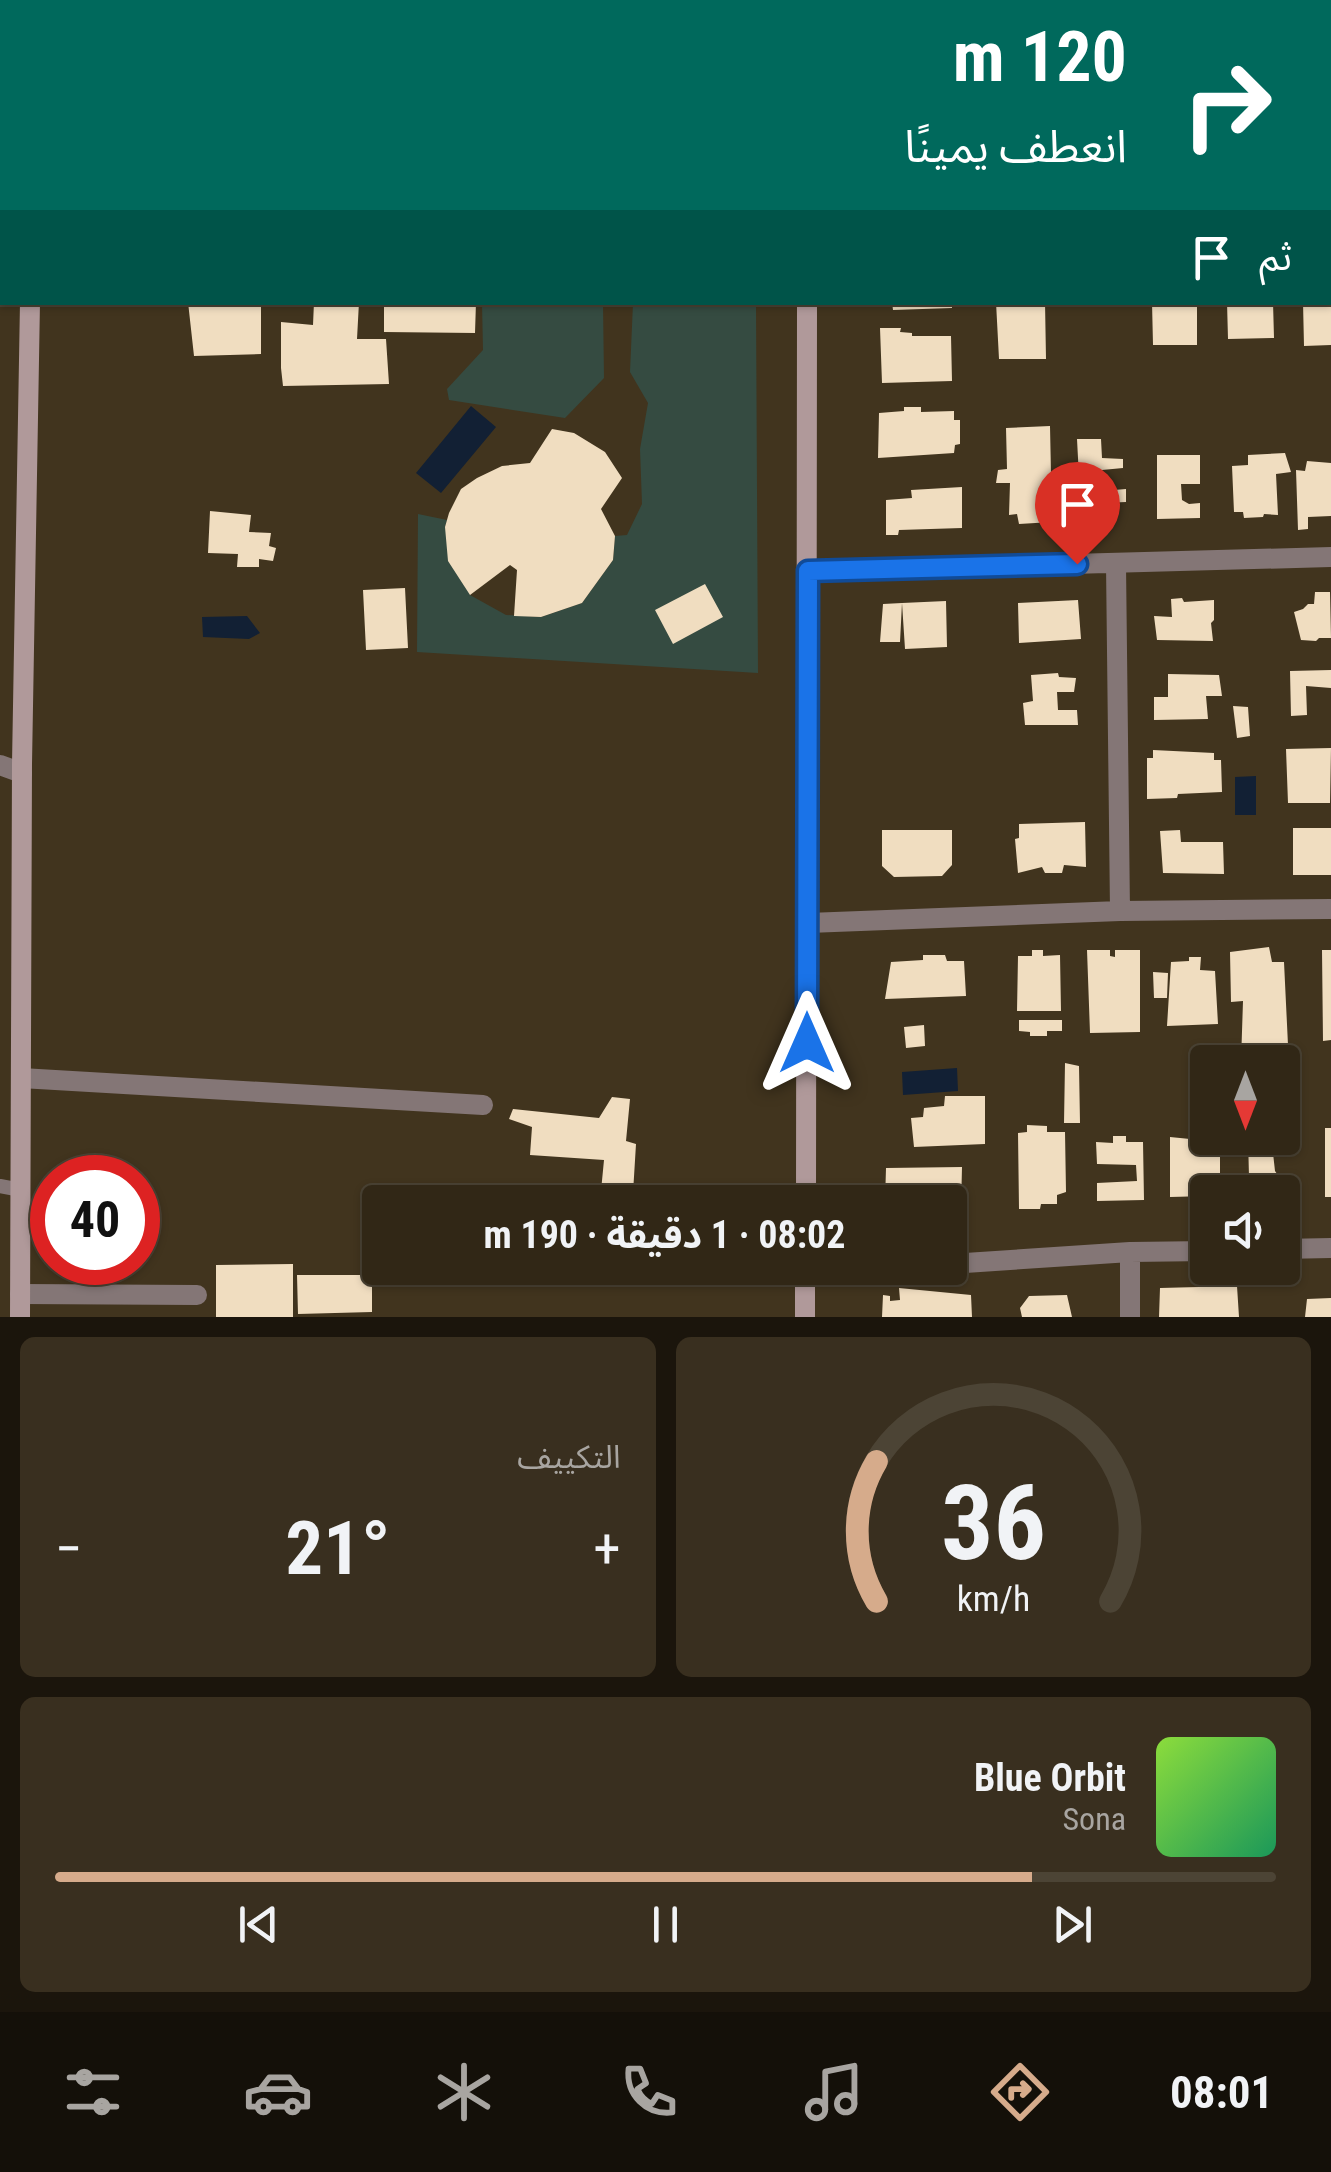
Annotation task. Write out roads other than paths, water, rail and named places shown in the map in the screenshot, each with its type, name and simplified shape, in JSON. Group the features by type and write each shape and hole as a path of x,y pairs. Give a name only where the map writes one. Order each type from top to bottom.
{"street":[{"path":"20,1317 10,1188 21,1078 30,305"},
{"path":"806,1185 807,305"},
{"path":"808,571 1331,557"},
{"path":"1116,564 1120,912"},
{"path":"0,766 22,772"},
{"path":"808,923 1331,908"},
{"path":"21,1078 483,1105"},
{"path":"1300,1249 1331,1248"},
{"path":"967,1263 1190,1251"},
{"path":"1130,1252 1130,1317"},
{"path":"805,1285 805,1317"},
{"path":"20,1294 197,1295"}],"water":[{"path":"471,406 496,427 441,493 416,473"},
{"path":"247,616 260,633 249,639 203,637 202,617"},
{"path":"1256,776 1256,815 1235,815 1235,777"},
{"path":"957,1068 958,1091 903,1095 902,1072"}]}
